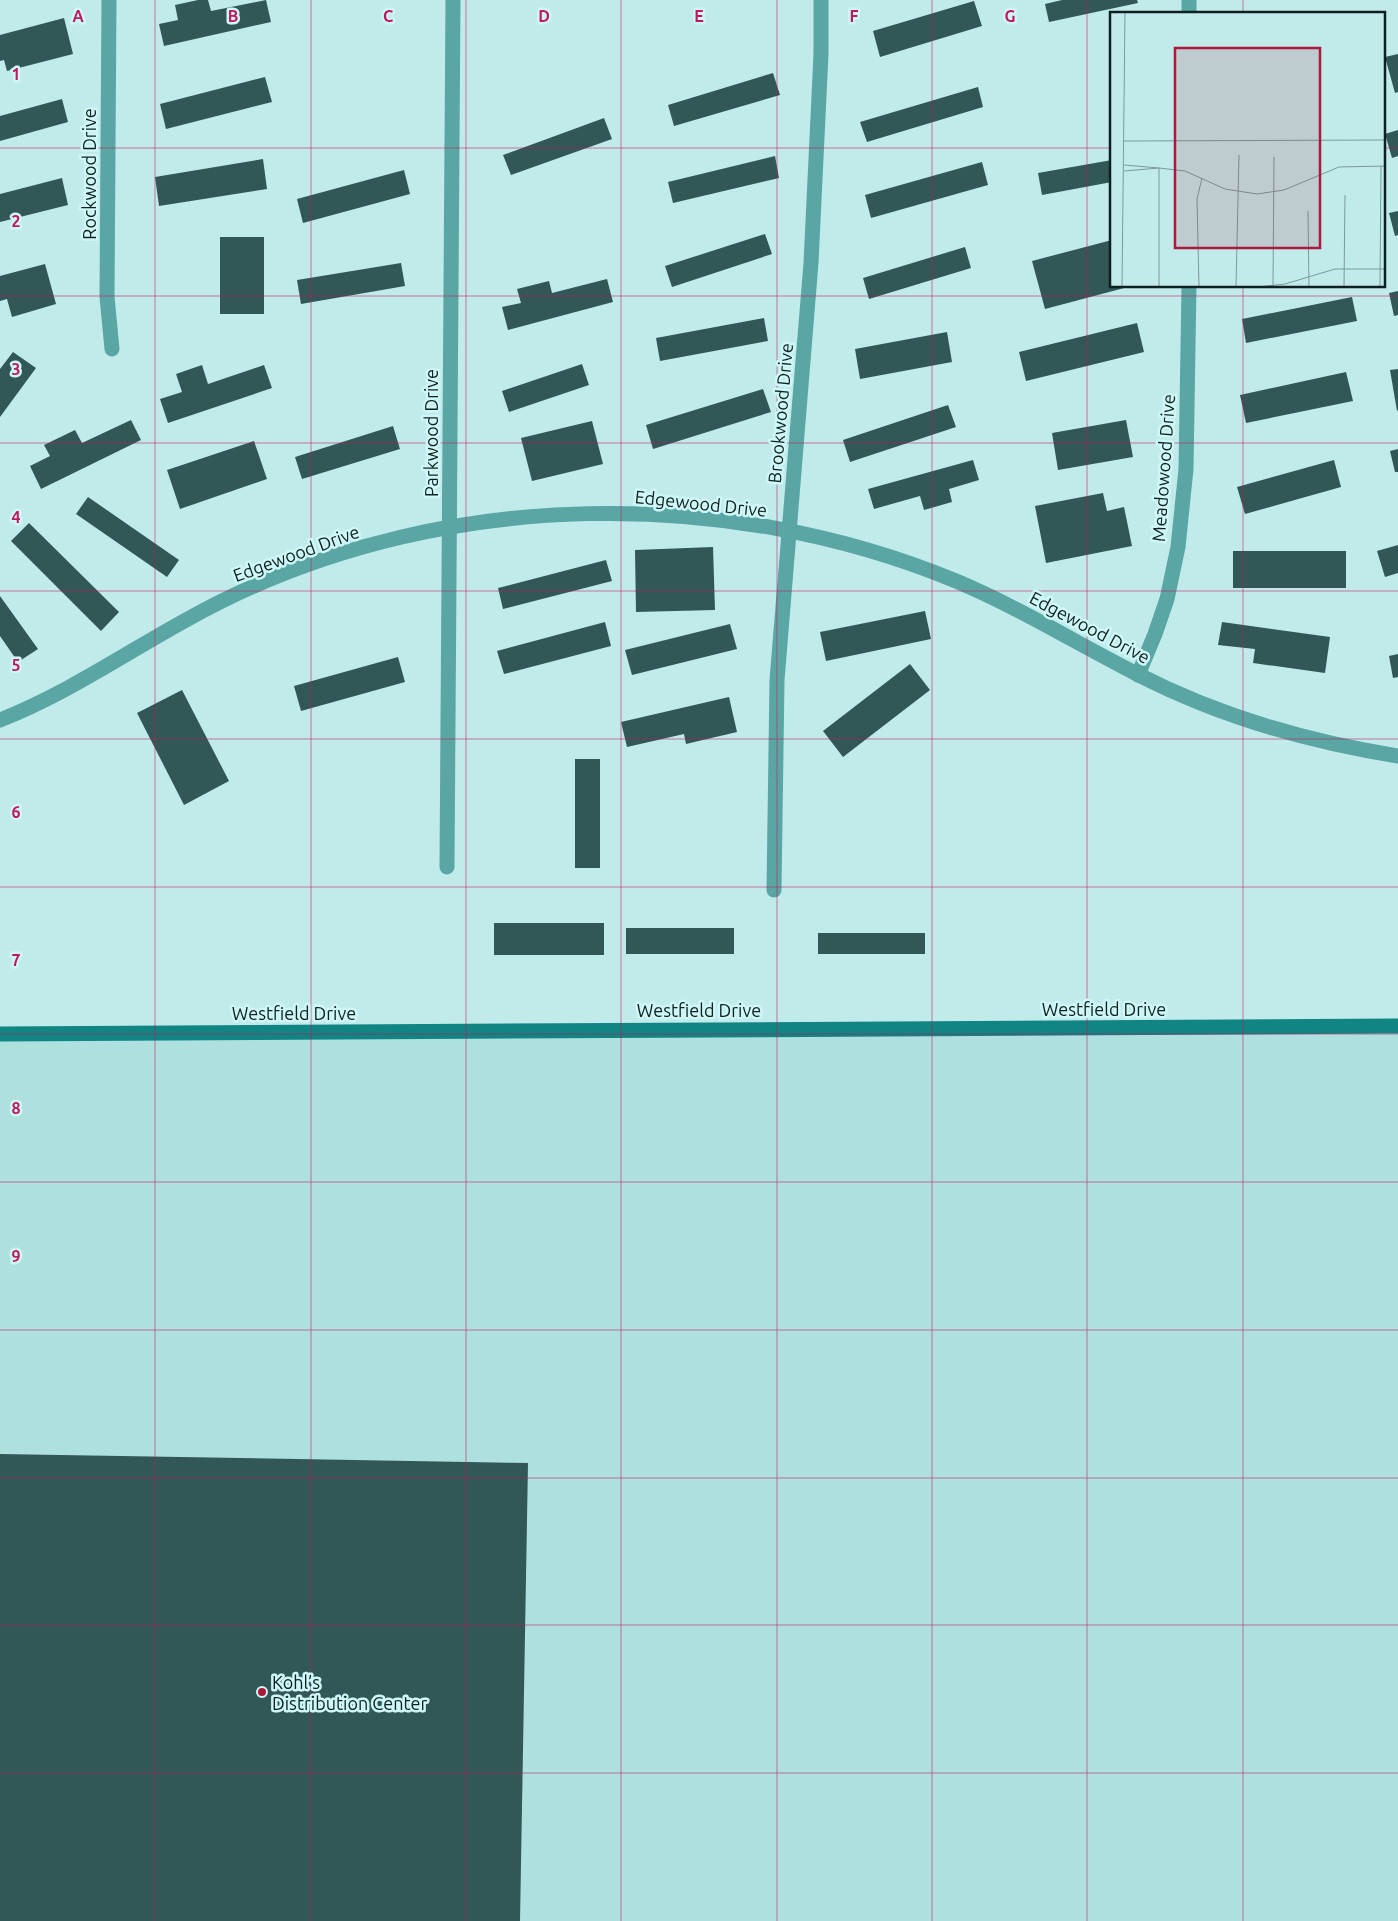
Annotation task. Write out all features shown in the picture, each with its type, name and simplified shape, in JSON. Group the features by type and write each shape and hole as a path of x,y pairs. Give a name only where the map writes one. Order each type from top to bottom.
{"street":[{"name":"Rockwood Drive","path":"109,0 107,297 112,349"},
{"name":"Parkwood Drive","path":"447,867 453,0"},
{"name":"Brookwood Drive","path":"774,890 777,680 788,531 812,263 822,0"},
{"name":"Meadowood Drive","path":"1138,675 1167,600 1178,547 1186,469 1189,288"},
{"name":"Edgewood Drive","path":"0,720 63,690 154,637 215,605 271,579 346,552 421,533 472,523 603,514 655,514 707,518 788,531 869,550 910,563 959,582 1006,604 1138,675 1170,690 1245,719 1295,734 1398,756"},
{"name":"Westfield Drive","path":"0,1034 1398,1026"}],"shaded area":[{"path":"1398,1029 1398,1921 0,1921 0,1031"}],"building":[{"path":"208,0 211,11 266,0 271,22 164,46 159,24 178,20 175,5"},
{"path":"1062,0 1137,0 1138,3 1049,22 1045,4"},
{"path":"974,1 982,26 880,57 873,31"},
{"path":"64,18 73,54 7,71 4,60 0,61 0,35"},
{"path":"1398,54 1398,92 1395,93 1386,61 1386,57"},
{"path":"773,73 780,95 674,126 668,105"},
{"path":"265,77 272,102 166,129 160,104"},
{"path":"978,87 983,107 867,142 860,122"},
{"path":"62,99 68,122 0,141 0,116"},
{"path":"604,118 612,139 511,175 503,155"},
{"path":"1398,130 1398,156 1392,158 1386,134"},
{"path":"775,156 779,178 673,203 668,182"},
{"path":"263,159 267,189 159,206 155,177"},
{"path":"1110,160 1110,182 1042,195 1038,173"},
{"path":"982,162 988,185 871,218 865,195"},
{"path":"404,170 410,194 303,223 297,199"},
{"path":"62,178 68,205 0,222 0,194"},
{"path":"1398,211 1398,235 1395,236 1389,213"},
{"path":"765,234 772,254 672,287 665,266"},
{"path":"220,237 264,237 264,314 220,314"},
{"path":"1110,241 1110,288 1124,288 1045,309 1032,261"},
{"path":"965,247 971,268 869,299 863,278"},
{"path":"401,263 405,286 301,304 297,280"},
{"path":"45,264 56,304 12,317 7,299 0,301 0,276"},
{"path":"607,279 613,302 508,330 502,307 521,303 517,289 549,281 552,293"},
{"path":"1398,291 1398,315 1394,316 1389,293"},
{"path":"1352,297 1357,321 1246,343 1242,319"},
{"path":"764,318 768,341 660,361 656,338"},
{"path":"1137,323 1144,352 1026,381 1019,352"},
{"path":"947,332 952,362 860,379 855,349"},
{"path":"13,352 36,368 0,417 0,369"},
{"path":"582,364 589,385 509,412 502,391"},
{"path":"202,365 208,384 264,365 272,388 168,423 160,399 182,392 176,374"},
{"path":"1398,369 1398,410 1397,411 1390,370"},
{"path":"1346,372 1353,401 1246,423 1240,395"},
{"path":"763,389 771,412 653,449 646,425"},
{"path":"948,405 956,427 850,462 843,440"},
{"path":"131,420 141,440 41,489 30,466 50,456 44,445 75,430 82,443"},
{"path":"1126,420 1133,457 1058,470 1052,433"},
{"path":"592,421 603,464 532,481 521,438"},
{"path":"393,426 400,449 302,479 295,457"},
{"path":"254,441 267,479 180,509 167,470"},
{"path":"1398,449 1398,472 1395,472 1390,451"},
{"path":"973,460 979,480 949,489 952,502 924,510 920,496 874,509 868,489"},
{"path":"1334,460 1341,487 1245,514 1237,487"},
{"path":"1103,493 1107,511 1124,507 1132,546 1046,563 1035,506"},
{"path":"88,497 179,560 167,577 76,514"},
{"path":"29,523 119,612 101,631 11,541"},
{"path":"1398,545 1398,573 1385,577 1377,551"},
{"path":"713,547 715,610 636,612 635,550"},
{"path":"1233,551 1346,551 1346,588 1233,588"},
{"path":"606,560 612,581 503,609 498,588"},
{"path":"0,596 38,649 18,662 0,636"},
{"path":"925,611 931,639 826,661 820,632"},
{"path":"605,622 611,646 504,674 497,651"},
{"path":"1222,622 1330,637 1325,673 1253,663 1255,649 1218,645"},
{"path":"730,624 737,649 632,675 625,650"},
{"path":"1398,654 1398,677 1393,678 1389,656"},
{"path":"398,657 405,682 301,711 294,686"},
{"path":"910,664 930,690 843,757 823,731"},
{"path":"182,690 229,781 184,805 137,713"},
{"path":"729,697 737,732 686,744 684,734 627,747 621,722"},
{"path":"575,759 600,759 600,868 575,868"},
{"path":"494,923 604,923 604,955 494,955"},
{"path":"626,928 734,928 734,954 626,954"},
{"path":"818,933 925,933 925,954 818,954"},
{"name":"Kohl’s Distribution Center","path":"0,1454 528,1463 520,1921 0,1921"}],"place":[{"name":"Kohl’s Distribution Center","path":"262,1692"}]}
